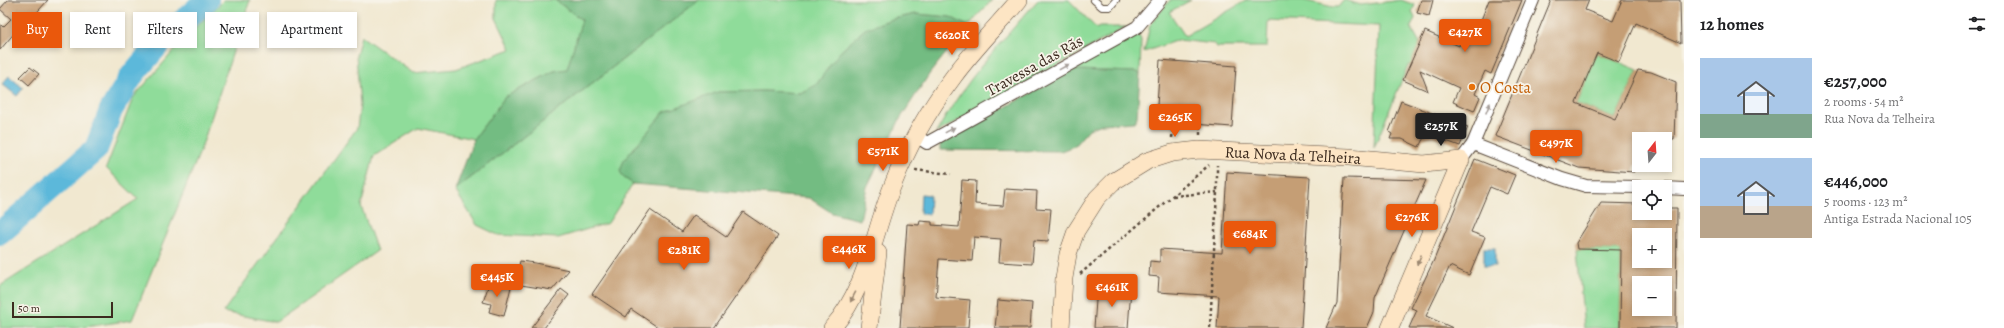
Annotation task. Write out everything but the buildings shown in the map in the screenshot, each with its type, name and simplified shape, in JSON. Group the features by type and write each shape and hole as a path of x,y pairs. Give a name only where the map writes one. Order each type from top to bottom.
{"street":[{"path":"832,328 840,319 860,282 892,187 916,136 939,97 955,75 1019,0"},
{"name":"Travessa das Rãs","path":"916,136 927,143 1131,31 1137,27 1160,0"},
{"path":"1390,328 1461,160 1473,144 1533,0"},
{"path":"1473,144 1556,177 1586,186 1632,187"},
{"name":"Rua Nova da Telheira","path":"1061,328 1064,282 1068,254 1076,231 1097,198 1113,182 1147,162 1172,153 1200,150 1222,154 1424,164 1461,160"},
{"path":"1424,164 1440,176 1444,182 1446,197"},
{"path":"1672,188 1684,189"},
{"path":"869,328 881,221"}],"lane":[{"path":"1094,0 1102,7 1110,6 1116,0"}],"path":[{"path":"1210,328 1217,192 1222,154"},
{"path":"1075,279 1222,154"},
{"path":"915,170 951,174"},
{"path":"1173,196 1217,192"}],"green space":[{"path":"224,0 250,0 246,12 212,12"},
{"path":"496,0 555,0 582,20 567,70 554,71 505,97 474,139 418,128 374,156 361,206 377,251 276,322 223,312 357,128 360,105 356,55 361,36 413,73 456,69 511,49 496,18"},
{"path":"555,0 699,0 455,190 474,139 505,97 554,71 567,69 582,20"},
{"path":"699,0 992,0 968,26 950,17 916,14 889,20 865,29 839,53 816,85 800,93 764,91 718,92 623,177 633,184 608,223 558,238 498,235 477,225 455,190"},
{"path":"1038,0 1069,0 1097,29 1098,27 1126,27 936,133 958,97 983,64"},
{"path":"1170,0 1191,0 1169,12 1185,36 1247,0 1302,0 1338,7 1344,0 1361,5 1401,0 1415,5 1412,12 1415,18 1411,27 1420,43 1410,66 1408,65 1374,148 1379,26 1268,21 1267,47 1217,47 1215,44 1178,40 1144,52 1150,25"},
{"path":"916,14 950,17 968,26 930,73 900,119 867,187 860,220 832,213 809,198 633,184 623,177 620,171 624,160 664,112 718,92 764,91 800,93 816,85 839,53 865,29 889,20"},
{"path":"205,19 205,48 234,48 201,149 132,320 78,328 0,328 0,286 138,199 106,168 133,98 176,48 197,48 197,26"},
{"path":"1135,34 1139,36 1141,40 1140,74 1136,72 1073,70 1128,35"},
{"path":"1597,53 1638,70 1615,119 1576,103"},
{"path":"1073,70 1136,72 1140,74 1137,117 1134,122 1102,124 1089,129 1074,146 1061,151 940,150 940,143"},
{"path":"1577,249 1621,250 1620,328 1584,328"}],"water":[{"path":"9,76 23,88 17,96 2,84"},
{"path":"921,194 930,195 929,214 920,214"},
{"path":"1484,248 1495,248 1495,266 1484,266"}],"waterway":[{"path":"0,233 96,149 111,110 133,74 162,40 207,0"}],"place":[{"name":"O Costa","path":"1472,87"}]}
